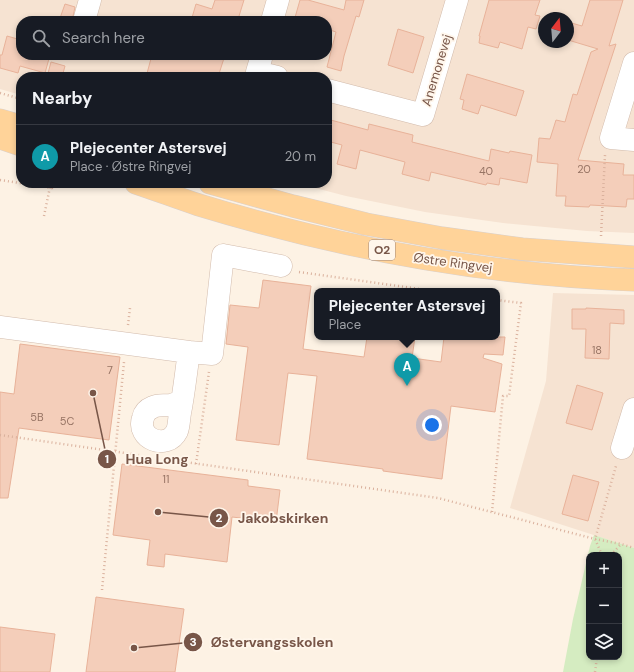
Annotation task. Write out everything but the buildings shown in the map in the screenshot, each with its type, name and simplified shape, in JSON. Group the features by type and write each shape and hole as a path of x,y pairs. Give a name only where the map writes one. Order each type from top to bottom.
{"main road":[{"path":"0,120 16,125"},
{"path":"0,138 16,143"},
{"name":"Østre Ringvej","path":"151,188 206,207 286,229 361,247 439,261 520,271 599,279 634,280"},
{"name":"Østre Ringvej","path":"228,188 366,224 442,238 522,249 634,257"}],"street":[{"path":"85,16 90,0"},
{"path":"273,16 278,0"},
{"name":"Anemonevej","path":"332,91 422,115 457,0"},
{"path":"257,72 261,60"},
{"path":"634,63 611,138 634,140"},
{"path":"0,327 212,354 223,255 282,266"},
{"path":"182,400 189,352"},
{"path":"622,448 634,409"}],"path":[{"path":"0,93 16,98"},
{"path":"600,243 605,147 611,138"},
{"path":"0,180 16,182"},
{"path":"44,216 50,188"},
{"path":"282,266 291,271 413,288"},
{"path":"492,512 503,396 509,396 521,303 500,300"},
{"path":"102,590 130,308"},
{"path":"196,464 212,354"},
{"path":"0,435 139,455"},
{"path":"601,552 595,539 622,448"},
{"path":"170,460 438,498 634,548"},
{"path":"614,552 622,544"},
{"path":"595,672 596,660"}],"shaded area":[{"path":"0,0 634,0 634,233 587,231 503,223 425,212 346,196 315,188 332,188 332,72 16,72 16,94 0,89"},
{"path":"553,293 634,295 634,548 510,508 546,381"}],"green space":[{"path":"594,535 634,548 634,672 563,672 586,563 586,660 622,660 622,552 589,552"}],"place":[{"name":"Plejecenter Astersvej","path":"407,386"},
{"name":"Hua Long","path":"93,393"},
{"name":"Jakobskirken","path":"158,512"},
{"name":"Østervangsskolen","path":"134,648"}]}
